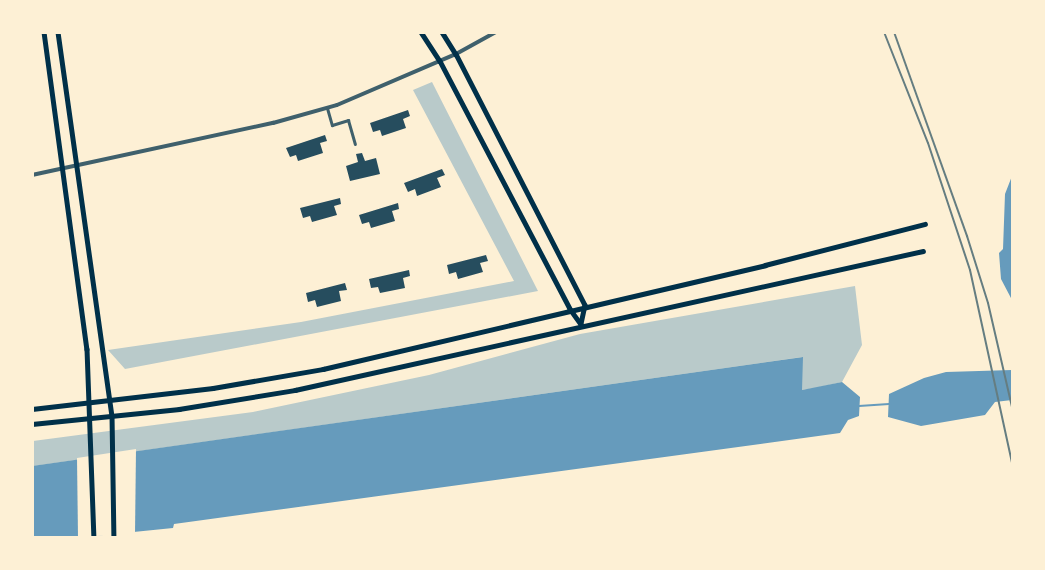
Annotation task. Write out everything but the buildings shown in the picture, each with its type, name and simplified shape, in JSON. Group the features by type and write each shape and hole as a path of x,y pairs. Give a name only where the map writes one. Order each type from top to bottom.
{"main road":[{"path":"44,32 87,350 91,403 94,538"},
{"path":"58,32 112,415 114,437 114,538"},
{"path":"421,32 440,61 570,309 581,324"},
{"path":"442,32 456,54 585,305 581,324"},
{"path":"32,409 212,388 323,369 585,305 765,266 925,224"},
{"path":"32,424 179,409 295,390 581,324 923,251"}],"street":[{"path":"32,176 273,123 327,107 456,54 496,32"},
{"path":"327,107 332,125 348,120 355,144"}],"shaded area":[{"path":"432,82 538,291 125,369 108,350 301,322 514,281 413,90"},
{"path":"855,286 862,345 842,382 815,388 802,390 802,357 33,466 33,441 253,412 429,375 580,334"}],"water":[{"path":"1012,176 1012,300 1001,279 999,253 1003,249 1005,194"},
{"path":"803,357 802,390 842,382 860,397 859,416 848,420 840,433 174,524 173,528 84,537 33,537 32,466"},
{"path":"1012,370 1012,400 995,402 985,415 921,426 888,417 889,394 924,378 946,372"}],"pier":[{"path":"136,449 135,534 78,537 77,458"}],"waterway":[{"path":"859,406 889,404"}],"railway":[{"path":"884,32 928,143 970,270 1012,463"},
{"path":"894,32 967,236 988,303 1012,407"}]}
